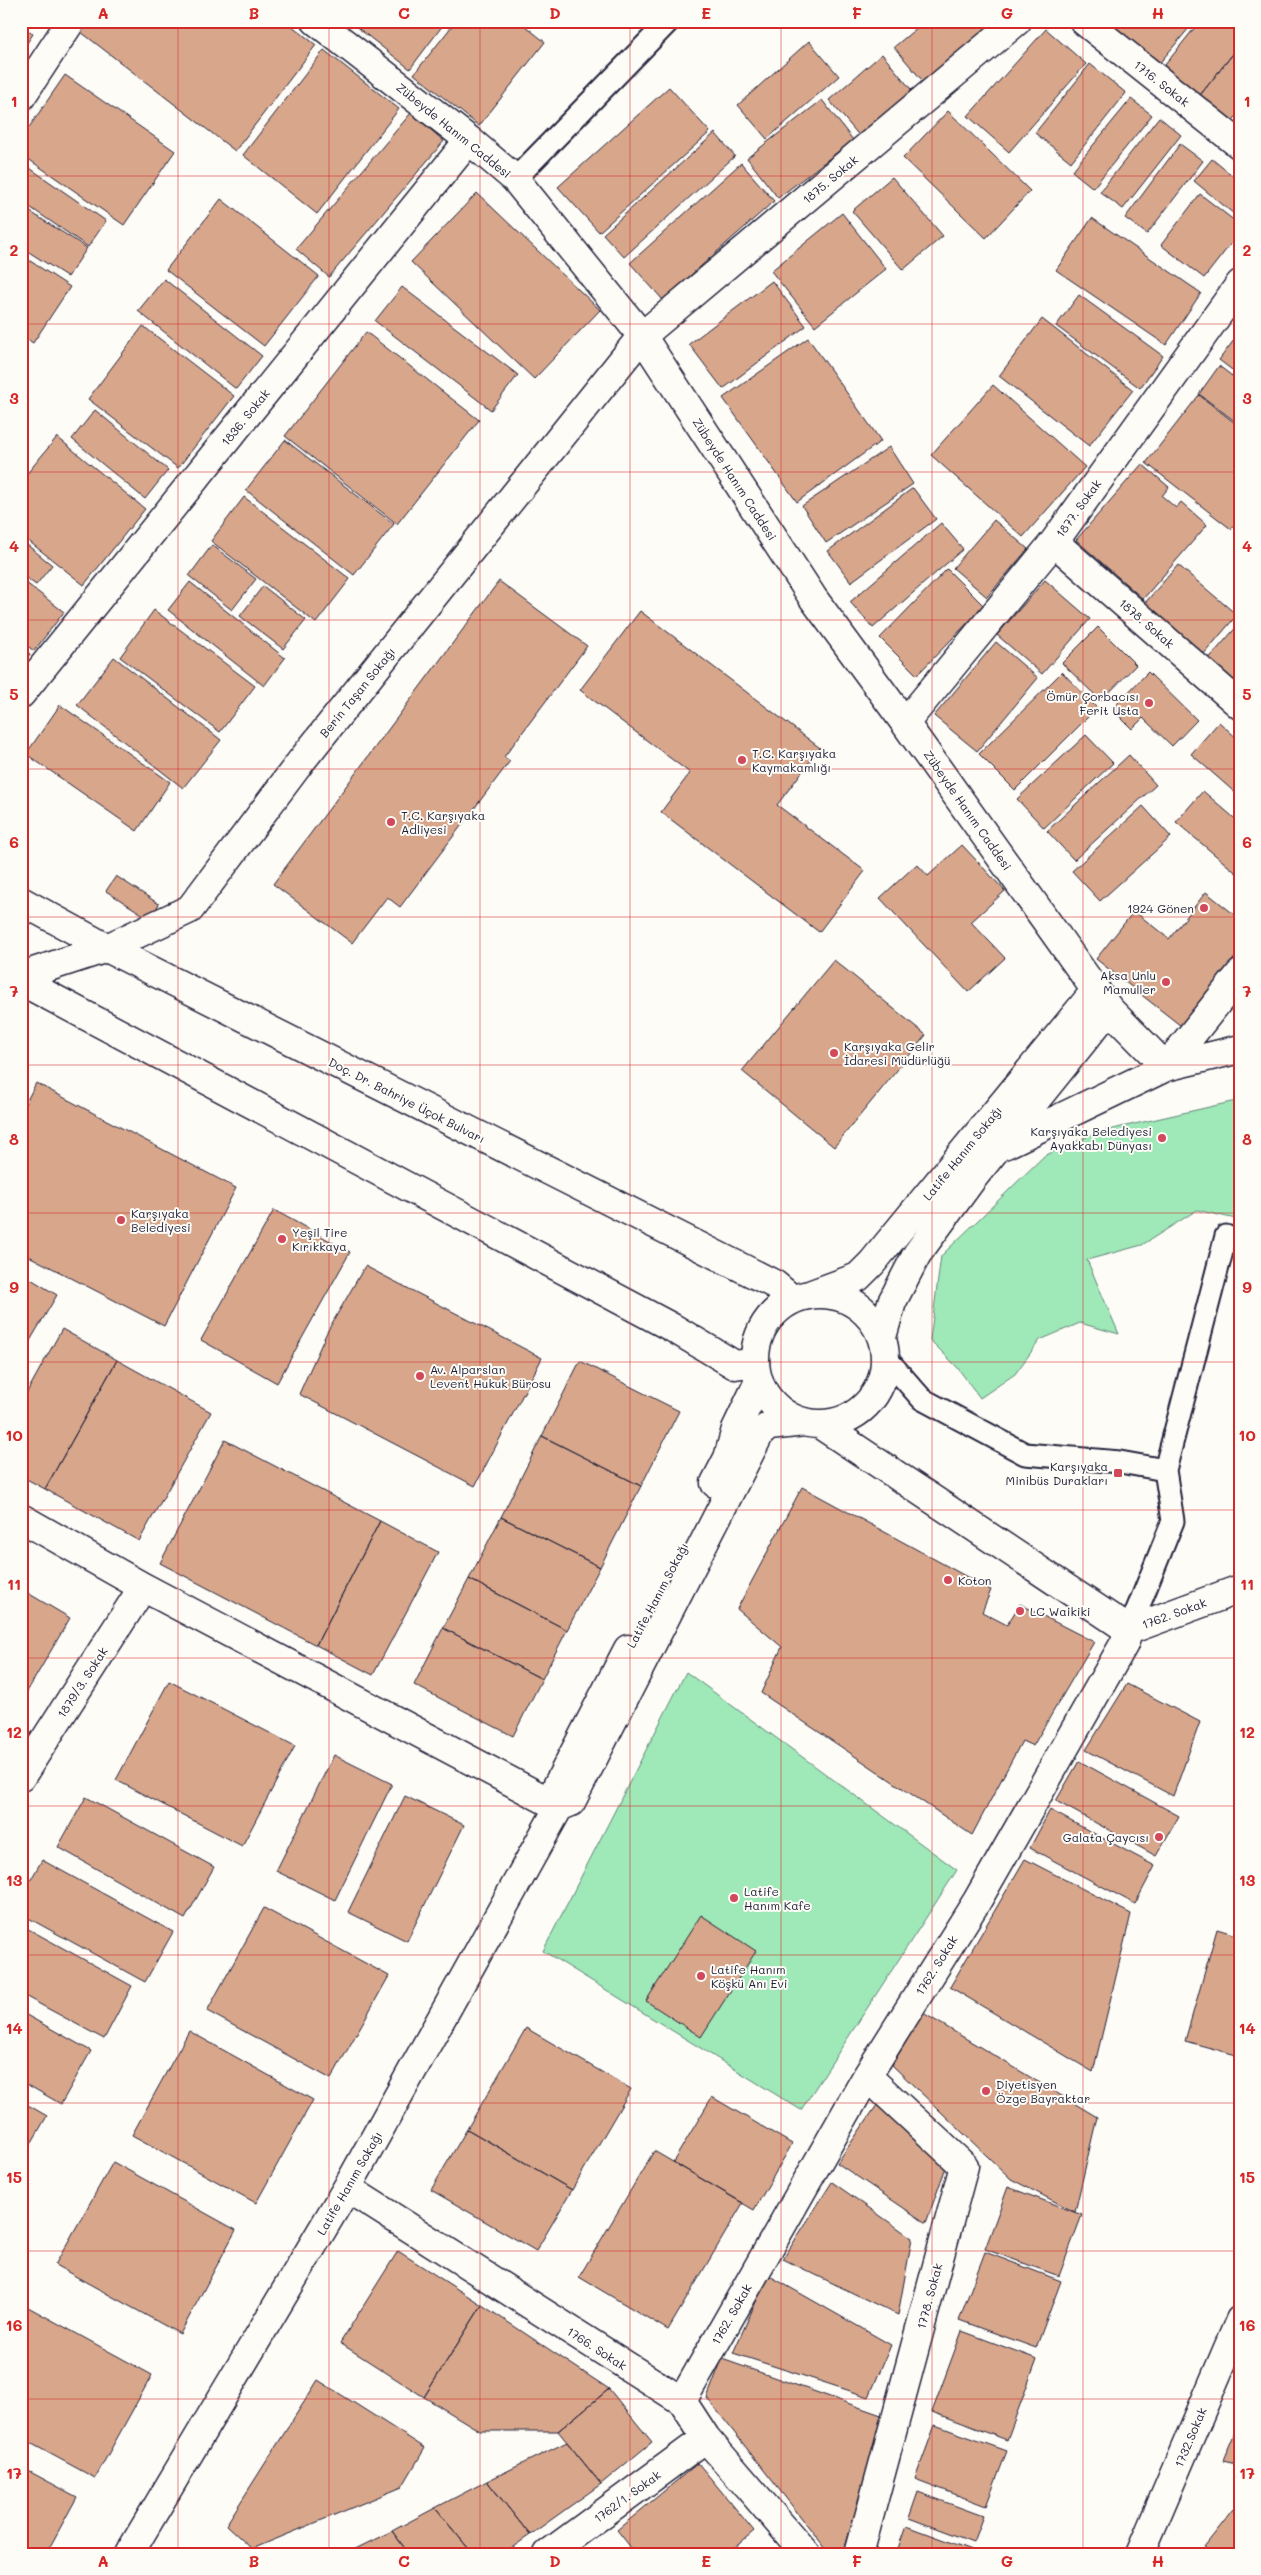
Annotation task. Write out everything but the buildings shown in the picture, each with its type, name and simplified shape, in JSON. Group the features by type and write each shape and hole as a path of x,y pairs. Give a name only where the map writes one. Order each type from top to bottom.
{"street":[{"path":"21,97 71,21"},
{"name":"Zübeyde Hanım Caddesi","path":"316,21 469,140 515,179 642,336 813,598 906,723 1103,999 1166,1067"},
{"name":"1875. Sokak","path":"642,336 1017,21"},
{"name":"1716. Sokak","path":"1084,21 1240,146"},
{"name":"1836. Sokak","path":"21,694 469,140"},
{"name":"1877. Sokak","path":"906,723 1054,542 1240,284"},
{"name":"Berin Taşan Sokağı","path":"21,976 107,948 190,909 302,760 642,336"},
{"name":"1878. Sokak","path":"1054,542 1240,705"},
{"name":"Doç. Dr. Bahriye Üçok Bulvarı","path":"21,901 107,948 774,1284 802,1296"},
{"path":"1166,1067 1240,974"},
{"path":"21,981 664,1324 735,1365 757,1371"},
{"path":"812,1423 844,1420 861,1410 874,1395 883,1377 884,1347 892,1302 917,1254 998,1148 1103,999"},
{"name":"Latife Hanım Sokağı","path":"802,1296 858,1277 1103,999"},
{"path":"998,1148 1166,1067 1240,1049"},
{"path":"884,1347 871,1318 855,1303 834,1295 802,1296 777,1310 765,1325 758,1343 757,1371 769,1399 784,1414 812,1423 1129,1630"},
{"name":"Latife Hanım Sokağı","path":"560,1807 556,1786 728,1458 736,1429 757,1371"},
{"name":"Latife Hanım Sokağı","path":"129,2554 347,2188 560,1807 571,1802 760,1433 769,1426 812,1423"},
{"path":"21,1518 142,1587 560,1807"},
{"name":"1879/3. Sokak","path":"21,1777 142,1587"},
{"name":"1762. Sokak","path":"682,2401 867,2076 977,1901 1124,1644 1129,1630 1240,1589"},
{"name":"1778. Sokak","path":"859,2554 964,2166 867,2076"},
{"name":"1766. Sokak","path":"347,2188 682,2401 706,2438 806,2554"},
{"name":"1732.Sokak","path":"1140,2554 1240,2320"},
{"name":"1762/1. Sokak","path":"548,2554 706,2438"}],"lane":[{"path":"515,179 669,21"},
{"path":"1129,1630 1173,1521 1165,1470 1226,1236"},
{"path":"884,1347 922,1399 1026,1454 1120,1462 1165,1470"}],"green space":[{"path":"1240,1100 1240,1220 1197,1210 1142,1245 1087,1260 1119,1334 1080,1323 1040,1340 1015,1374 980,1398 957,1367 930,1340 941,1256 1044,1156 1095,1133"},
{"path":"686,1672 957,1870 801,2110 543,1951"}],"place":[{"name":"Ömür Çorbacısı Ferit Usta","path":"1149,703"},
{"name":"T.C. Karşıyaka Kaymakamlığı","path":"742,760"},
{"name":"T.C. Karşıyaka Adliyesi","path":"391,822"},
{"name":"1924 Gönen","path":"1204,908"},
{"name":"Aksa Unlu Mamuller","path":"1166,982"},
{"name":"Karşıyaka Gelir İdaresi Müdürlüğü","path":"834,1053"},
{"name":"Karşıyaka Belediyesi Ayakkabı Dünyası","path":"1162,1138"},
{"name":"Karşıyaka Belediyesi","path":"121,1220"},
{"name":"Yeşil Tire Kırıkkaya","path":"282,1239"},
{"name":"Av. Alparslan Levent Hukuk Bürosu","path":"420,1376"},
{"name":"Karşıyaka Minibüs Durakları","path":"1118,1473"},
{"name":"Koton","path":"948,1580"},
{"name":"LC Waikiki","path":"1020,1611"},
{"name":"Galata Çaycısı","path":"1159,1837"},
{"name":"Latife Hanım Kafe","path":"734,1898"},
{"name":"Latife Hanım Köşkü Anı Evi","path":"701,1976"},
{"name":"Diyetisyen Özge Bayraktar","path":"986,2091"}]}
